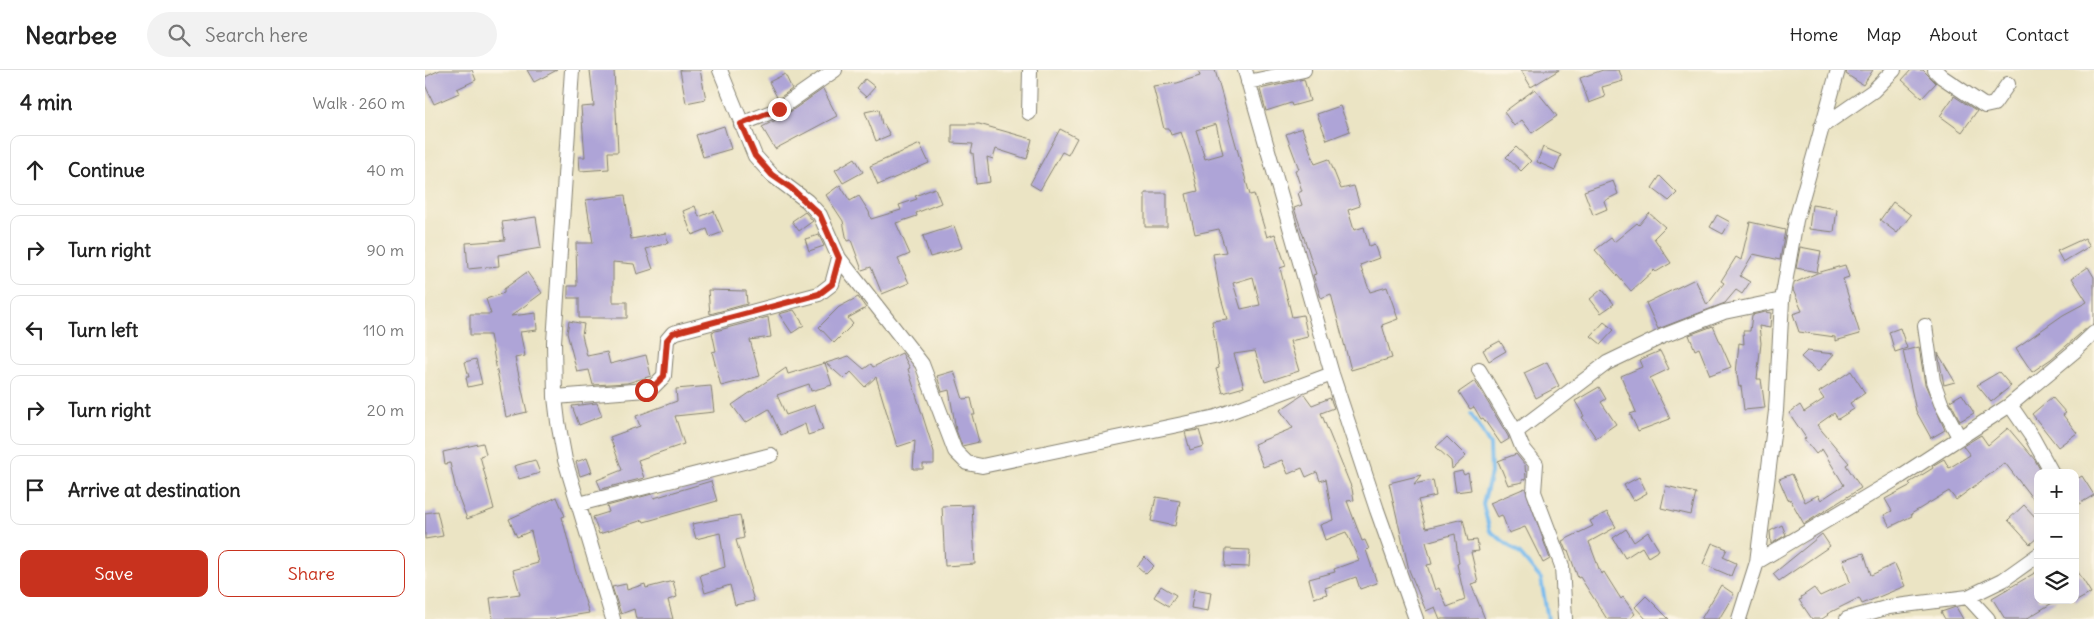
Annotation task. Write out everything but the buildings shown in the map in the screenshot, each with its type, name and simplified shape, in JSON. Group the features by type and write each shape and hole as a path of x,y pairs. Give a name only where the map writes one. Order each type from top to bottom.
{"street":[{"path":"572,70 554,342 555,397 565,460 613,619"},
{"path":"720,70 755,156 772,175 802,197 820,215 839,258 922,364 955,451 967,463 982,466 1216,417 1332,374"},
{"path":"741,124 779,109 835,70"},
{"path":"1029,113 1030,70"},
{"path":"1304,70 1247,76 1332,374 1377,510 1416,619"},
{"path":"1739,619 1757,562 1776,411 1782,300 1796,220 1838,70"},
{"path":"1821,126 1873,91 1895,70"},
{"path":"1935,70 1942,77 1985,106 1990,106 1997,101 2008,84"},
{"path":"555,397 646,390 653,387 664,376 667,340 673,333 819,294 832,284 839,258"},
{"path":"1516,432 1607,363 1663,336 1724,312 1782,300"},
{"path":"1925,326 1933,381 1941,403 1959,437"},
{"path":"1757,562 1901,476 2010,405 2094,333"},
{"path":"1479,370 1516,432 1522,447 1536,464 1534,492 1562,566 1565,619"},
{"path":"2010,405 2050,469"},
{"path":"579,504 771,455"},
{"path":"1847,619 1889,607 1968,597 2003,580 2034,558"},
{"path":"1968,597 1987,619"}],"waterway":[{"path":"1471,414 1490,445 1491,473 1483,504 1490,531 1520,554 1541,579 1548,619"}],"route":[{"path":"646,390 653,387 664,376 667,340 673,333 699,328 712,322 819,294 832,284 834,280 839,258 820,215 807,201 772,175 755,156 741,124 779,109"}]}
